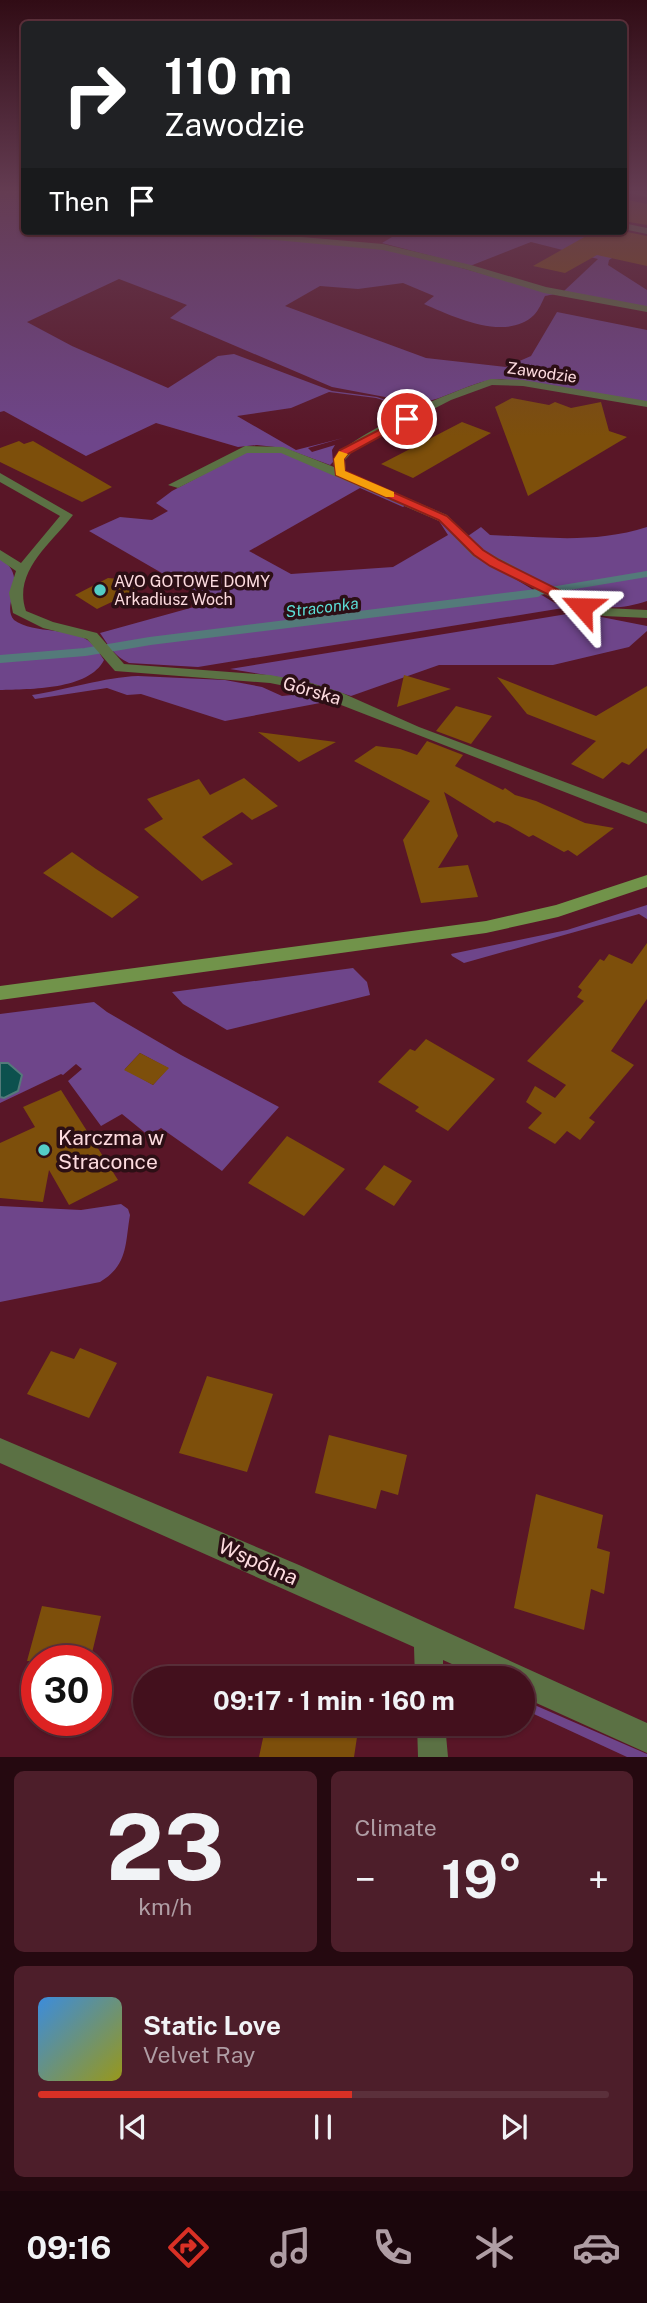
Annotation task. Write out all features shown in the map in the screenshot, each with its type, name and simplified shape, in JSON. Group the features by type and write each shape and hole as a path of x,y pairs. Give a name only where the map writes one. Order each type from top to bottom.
{"street":[{"path":"491,274 544,290 647,309"},
{"name":"Zawodzie","path":"340,473 339,459 350,448 483,383 510,381 647,404"},
{"path":"174,485 234,453 255,447 292,453 443,518 478,553 572,603 604,611 647,614"},
{"name":"Górska","path":"0,477 66,515 23,570 15,598 20,613 34,621 81,632 97,640 120,668 270,679 335,695 414,730 647,819"},
{"path":"0,554 23,570"},
{"path":"0,993 486,928 558,911 645,884"},
{"name":"Wspólna","path":"0,1450 289,1575 488,1666"},
{"path":"428,1639 429,1666"},
{"path":"535,1687 647,1738"},
{"path":"432,1736 433,1757"}],"shaded area":[{"path":"0,274 483,274 555,294 545,296 534,315 522,323 495,327 465,320 424,304 434,296 403,283 358,289 320,286 285,306 426,358 506,367 531,356 557,312 647,330 647,402 501,379 479,383 417,403 332,387 170,318 187,305 119,279 27,322 72,346 168,388 218,356 234,354 332,391 377,397 414,410 376,398 329,392 291,408 237,416 296,450 343,438 308,448 312,452 335,445 332,450 333,462 330,465 284,448 257,445 238,447 156,423 86,456 4,411 0,412"},
{"path":"582,274 622,274 647,290 647,308 564,291"},
{"path":"248,451 281,452 406,505 403,507 360,488 249,551 291,574 393,567 448,535 439,521 418,511 442,521 499,569 563,608 198,667 129,663 112,650 100,633 212,602 89,531 120,517 152,520 168,511 156,503 172,491"},
{"path":"481,527 490,535 589,538 647,527 647,601 616,607 586,603 483,552 468,536"},
{"path":"0,558 13,574 10,606 14,620 32,628 75,634 84,638 104,660 96,670 86,677 58,686 0,690"},
{"path":"567,614 586,614 647,626 647,631 629,647 553,665 439,665 351,696 308,682 230,669"},
{"path":"138,676 225,680 262,687 282,696 313,693 336,700 225,721 141,694 127,695 107,688 35,699 32,695"},
{"path":"647,905 647,919 639,914 464,963 451,954 567,930"},
{"path":"353,968 367,982 370,995 227,1030 183,1004 172,992"},
{"path":"94,1002 181,1055 279,1107 222,1171 161,1128 149,1136 122,1114 101,1126 68,1081 82,1069 76,1064 63,1075 0,1103 0,1097 4,1098 8,1063 0,1063 0,1014","holes":["140,1053 168,1068 153,1085 125,1069"]},
{"path":"121,1204 128,1209 130,1215 126,1245 116,1269 109,1275 100,1282 0,1302 0,1206 81,1210"},
{"path":"535,1705 647,1754 647,1757 627,1757 535,1715"}],"water":[{"path":"0,1063 8,1063 22,1075 18,1091 4,1098 0,1097"}],"building":[{"path":"512,398 549,405 555,402 571,408 601,402 609,431 627,437 528,496 495,407"},
{"path":"462,422 491,433 413,478 381,464"},
{"path":"19,441 24,444 33,441 112,487 82,502 0,462 0,448"},
{"path":"108,578 154,582 97,609 75,595"},
{"path":"404,675 451,689 397,707"},
{"path":"497,677 596,716 647,686 647,748 629,765 622,762 603,779 571,764 596,741 527,714"},
{"path":"456,706 492,716 471,744 436,731"},
{"path":"258,732 336,742 299,762"},
{"path":"427,741 463,755 455,766 503,790 505,788 515,795 536,801 585,823 614,828 577,856 533,835 529,837 508,825 497,821 494,823 444,792 458,836 438,868 468,865 478,897 421,903 403,840 430,801 354,761 376,746 400,749 417,755"},
{"path":"244,778 278,806 252,820 242,812 202,837 233,864 202,881 144,829 163,819 147,799 199,779 210,795"},
{"path":"72,852 139,897 112,918 43,873"},
{"path":"647,943 647,999 611,1051 634,1065 589,1118 595,1122 580,1140 567,1131 555,1144 528,1128 542,1113 526,1102 535,1086 555,1098 566,1085 527,1061 584,1001 577,997 582,990 578,987 600,959 604,961 609,954 632,964"},
{"path":"426,1039 495,1079 448,1131 415,1111 419,1107 378,1082 410,1049 415,1051"},
{"path":"140,1053 169,1068 153,1085 124,1070"},
{"path":"61,1090 118,1180 69,1205 49,1170 43,1202 0,1198 0,1143 35,1127 23,1107"},
{"path":"287,1136 345,1169 304,1216 248,1183"},
{"path":"384,1165 412,1181 394,1206 365,1189"},
{"path":"80,1348 117,1363 89,1418 27,1394 51,1351 74,1359"},
{"path":"207,1376 273,1394 247,1472 179,1453"},
{"path":"329,1435 407,1455 398,1495 381,1490 376,1509 315,1493"},
{"path":"536,1494 603,1515 597,1548 610,1552 604,1594 591,1589 584,1630 514,1608"},
{"path":"42,1606 101,1616 94,1645 31,1645"},
{"path":"263,1736 357,1736 354,1757 259,1757"}],"waterway":[{"name":"Straconka","path":"527,594 647,574"},
{"name":"Straconka","path":"0,659 85,652 150,641 537,593"}],"slow traffic":[{"path":"343,454 339,459 340,473 390,494"}],"place":[{"name":"AVO GOTOWE DOMY Arkadiusz Woch","path":"100,590"},
{"name":"Karczma w Straconce","path":"44,1150"}],"route":[{"path":"407,419 344,452 339,459 340,473 443,518 478,553 582,607"}]}
